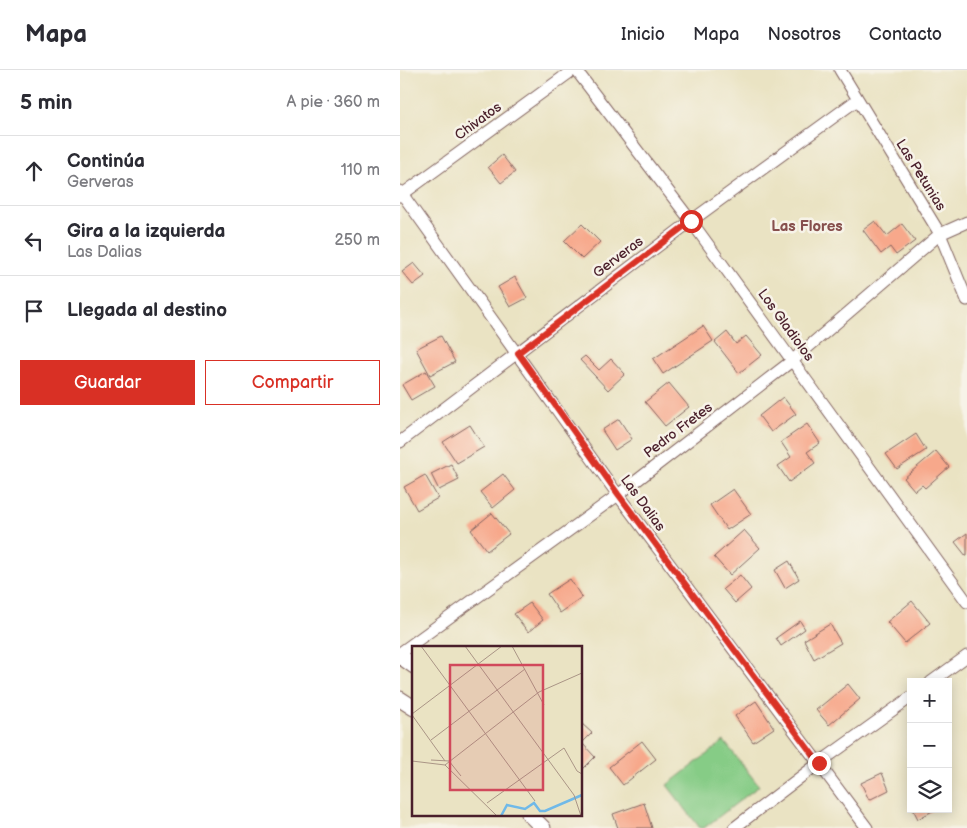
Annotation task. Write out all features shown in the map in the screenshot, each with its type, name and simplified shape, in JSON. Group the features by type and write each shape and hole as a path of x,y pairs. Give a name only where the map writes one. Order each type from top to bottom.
{"main road":[{"path":"400,654 412,664"},
{"path":"400,699 412,707"},
{"path":"531,816 543,828"}],"street":[{"name":"Chivatos","path":"401,194 574,70"},
{"name":"Los Gladiolos","path":"574,70 691,221 967,602"},
{"name":"Las Petunias","path":"840,70 940,234 967,300"},
{"name":"Gerveras","path":"400,442 691,221 857,100"},
{"name":"Las Dalias","path":"401,194 518,353 618,494 867,828"},
{"name":"Pedro Fretes","path":"400,654 618,494 793,360 940,234 967,222"},
{"path":"937,678 967,656"},
{"path":"734,828 907,699"}],"green space":[{"path":"724,741 759,786 704,828 700,828 667,785"}],"building":[{"path":"502,155 515,172 501,183 488,167"},
{"path":"875,221 887,236 902,224 915,241 896,255 890,247 881,254 863,230"},
{"path":"582,224 600,242 582,259 564,241"},
{"path":"414,263 425,276 413,285 402,272"},
{"path":"515,277 527,298 510,307 498,287"},
{"path":"703,326 713,341 663,374 653,359"},
{"path":"727,332 736,344 746,336 762,355 739,373 715,342"},
{"path":"441,336 455,362 430,375 416,349"},
{"path":"585,356 599,370 611,359 625,374 608,390 580,360"},
{"path":"426,371 435,386 411,400 402,385"},
{"path":"669,383 689,407 665,426 645,402"},
{"path":"783,397 796,414 771,432 759,416"},
{"path":"619,419 632,439 615,450 602,430"},
{"path":"807,424 820,443 807,452 815,463 789,482 778,466 791,457 781,442"},
{"path":"470,425 484,447 457,463 443,442"},
{"path":"916,434 926,450 897,469 886,454"},
{"path":"936,451 949,467 925,488 922,485 915,491 904,478"},
{"path":"451,464 459,480 439,490 431,474"},
{"path":"503,474 515,490 493,508 480,492"},
{"path":"425,475 438,498 417,510 404,487"},
{"path":"733,489 751,514 727,530 710,505"},
{"path":"492,513 509,534 487,551 471,530"},
{"path":"744,530 760,548 730,575 714,557"},
{"path":"967,533 967,556 966,556 955,542"},
{"path":"789,561 799,579 785,588 775,570"},
{"path":"740,575 751,589 735,603 723,589"},
{"path":"570,579 582,598 560,613 547,594"},
{"path":"912,601 930,623 905,643 887,622"},
{"path":"530,603 543,620 528,632 514,614"},
{"path":"800,621 805,629 781,646 776,638"},
{"path":"830,624 841,643 814,659 804,640"},
{"path":"848,684 860,699 829,725 816,710"},
{"path":"756,701 774,728 753,742 735,716"},
{"path":"582,724 592,733 582,743"},
{"path":"642,741 656,759 623,785 609,767"},
{"path":"582,743 595,757 582,770"},
{"path":"882,773 889,790 869,800 861,783"},
{"path":"644,803 652,828 618,828 613,814"},
{"path":"915,813 929,813 918,819"}],"district":[{"name":"Las Flores","path":"807,226"}],"route":[{"path":"691,221 518,353 618,494 819,763"}]}
